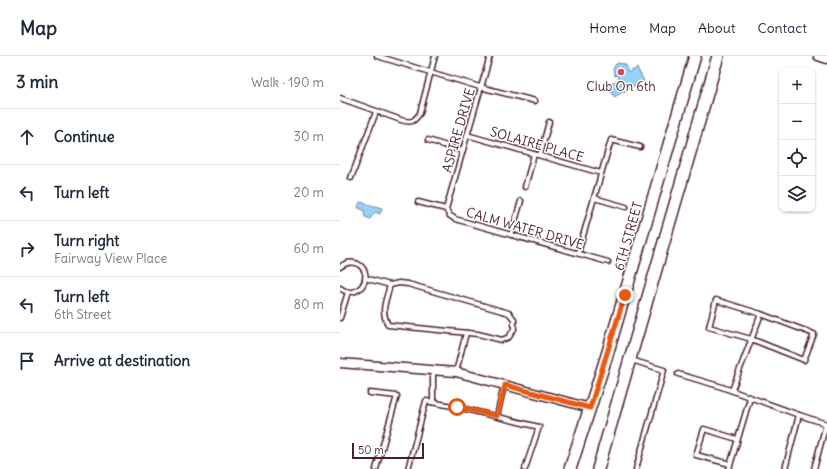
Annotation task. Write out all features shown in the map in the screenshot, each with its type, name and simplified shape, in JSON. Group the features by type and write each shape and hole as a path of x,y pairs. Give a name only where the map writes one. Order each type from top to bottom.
{"main road":[{"name":"6TH STREET","path":"570,469 623,302 695,56"},
{"path":"598,469 718,56"}],"street":[{"path":"818,56 827,59"},
{"path":"340,363 456,372 590,408"}],"lane":[{"path":"377,56 480,88 535,101"},
{"path":"392,61 394,56"},
{"path":"340,98 376,112 410,122 416,120 420,113 435,56"},
{"name":"ASPIRE DRIVE","path":"446,209 490,56"},
{"path":"351,178 376,112"},
{"path":"540,156 549,122"},
{"name":"SOLAIRE PLACE","path":"467,134 601,173"},
{"path":"428,140 462,151"},
{"path":"578,253 611,140 640,147"},
{"path":"525,187 534,154"},
{"path":"594,198 626,207"},
{"path":"511,235 521,201"},
{"name":"CALM WATER DRIVE","path":"418,202 446,209 449,216 455,219 608,262"},
{"path":"340,267 344,264 354,263 362,268 365,278 362,287 354,292 348,292 340,288"},
{"path":"365,278 390,285 399,283 408,284 509,313 514,319 514,329 509,337 502,340 478,334 388,325 384,318 383,309 390,285"},
{"path":"340,318 348,292"},
{"path":"716,300 761,314 814,334 804,360 750,339 709,327 716,300"},
{"path":"732,390 750,339 761,314"},
{"path":"456,372 466,333"},
{"path":"630,360 664,370 636,469"},
{"path":"433,370 433,402"},
{"path":"678,374 732,390 750,398 827,424 814,469"},
{"path":"497,416 505,385"},
{"path":"370,393 397,396 376,469"},
{"path":"737,439 704,429 696,455 729,467 750,398"},
{"path":"408,469 426,401 497,416 538,427 525,469"},
{"path":"785,469 799,415"}],"water":[{"path":"618,63 625,64 628,69 628,73 637,68 644,81 614,97 608,85 619,79 617,75 615,76 613,70 615,65"},
{"path":"360,202 382,208 380,214 375,212 370,219 365,217 364,210 358,208"}],"place":[{"name":"Club On 6th","path":"621,72"}],"route":[{"path":"457,407 497,416 505,385 590,408 625,295"}]}
